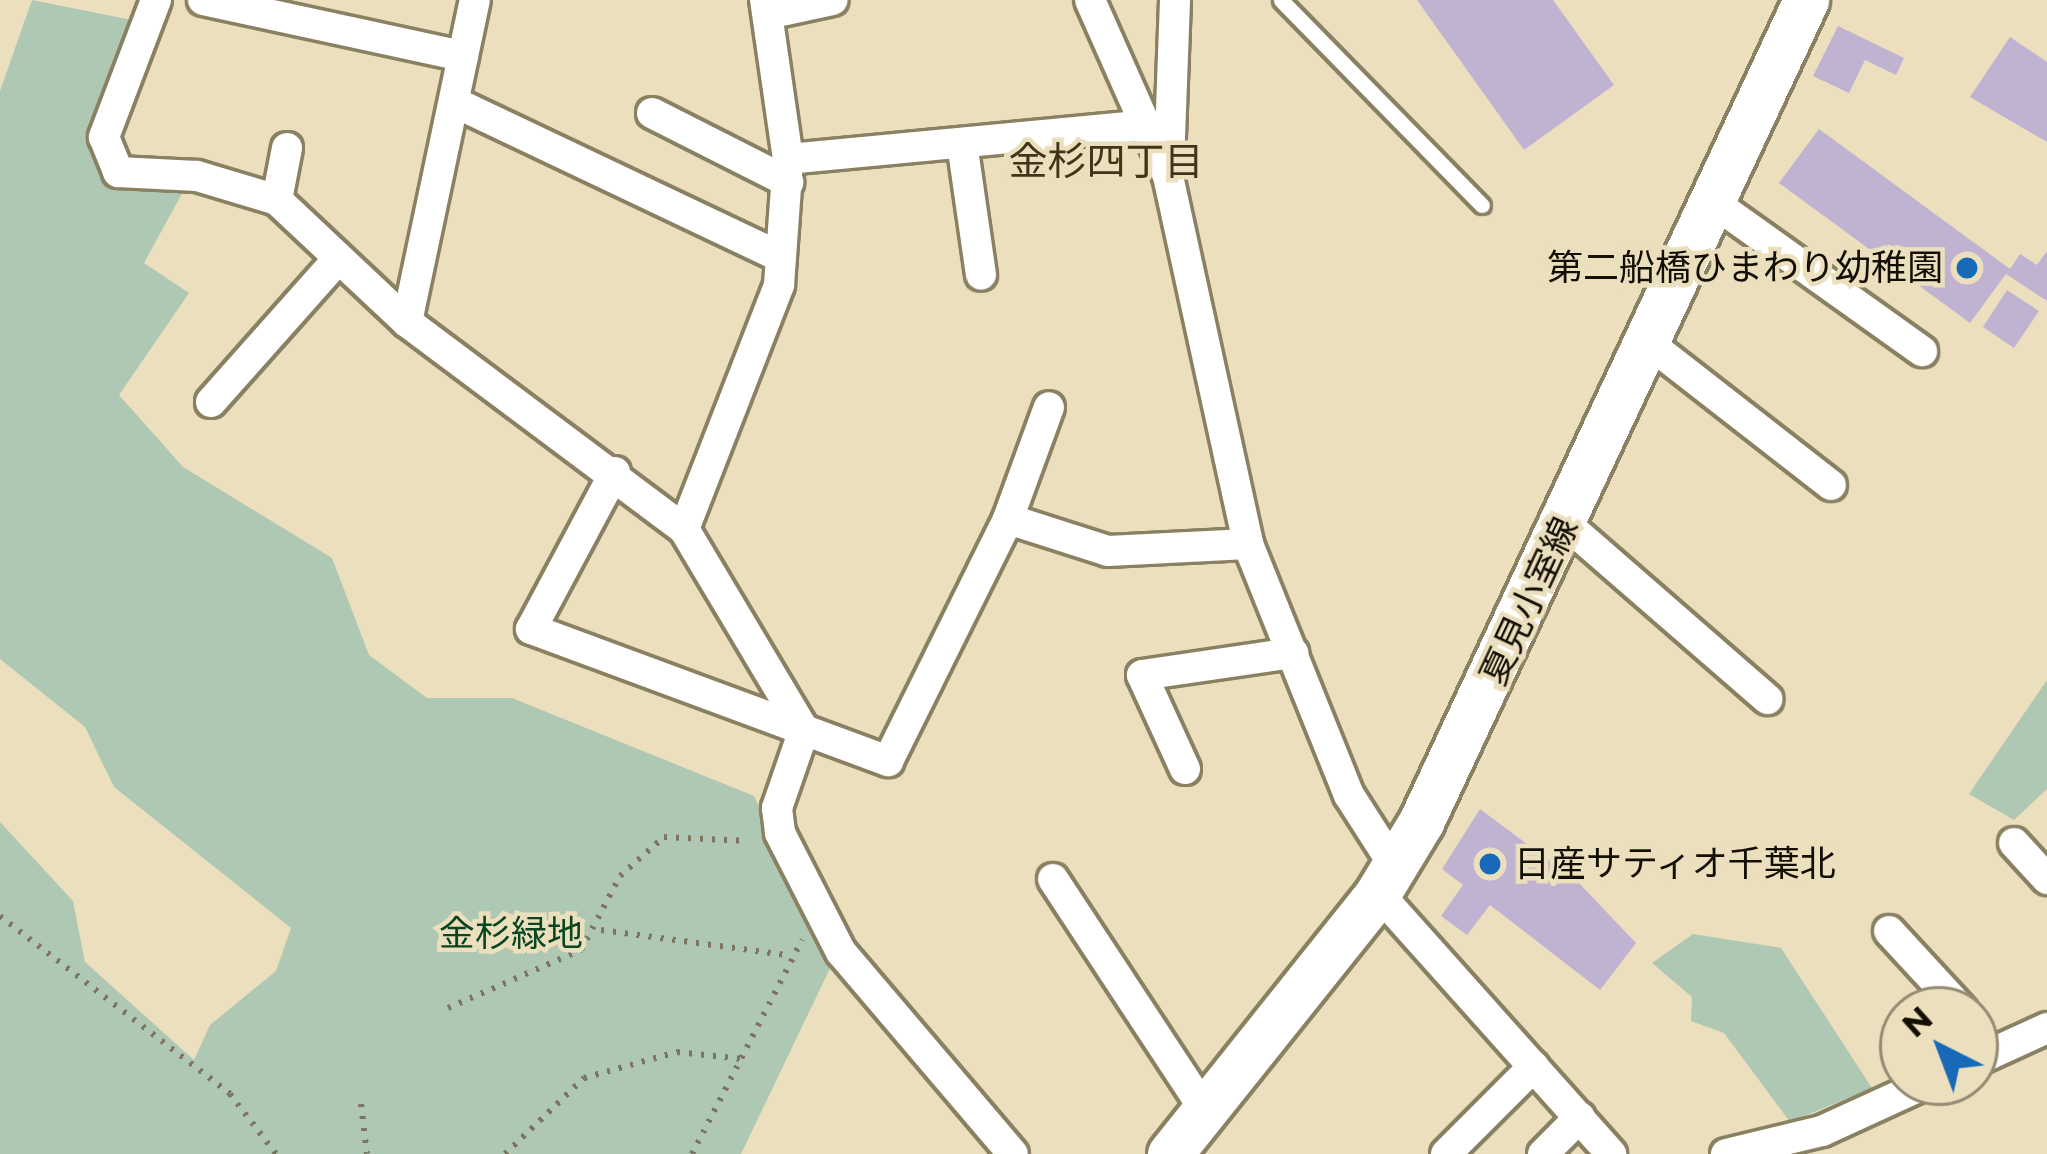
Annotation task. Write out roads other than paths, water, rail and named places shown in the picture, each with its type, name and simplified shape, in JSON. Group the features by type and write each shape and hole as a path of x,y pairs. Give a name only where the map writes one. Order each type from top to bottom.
{"main road":[{"name":"夏見小室線","path":"1171,1154 1387,880 1566,524 1717,206 1806,0"}],"street":[{"path":"156,0 104,137 118,172 197,176 277,200 407,322 615,472 684,529 804,730 777,808 780,833 828,922 1013,1154"},
{"path":"203,0 464,56"},
{"path":"407,322 475,0"},
{"path":"684,529 781,257 788,171 766,7 833,0"},
{"path":"1090,0 1168,176 1248,544 1387,880 1534,1066 1611,1154"},
{"path":"1168,176 1175,0"},
{"path":"454,102 781,257"},
{"path":"652,112 788,171 962,143 1147,125"},
{"path":"962,143 981,275"},
{"path":"277,200 287,148"},
{"path":"1717,206 1922,351"},
{"path":"211,402 338,259"},
{"path":"1651,345 1831,485"},
{"path":"615,472 531,629 888,761 1008,519 1048,406"},
{"path":"1008,519 1108,551 1248,544"},
{"path":"1566,524 1767,699"},
{"path":"1185,769 1142,675 1293,652"},
{"path":"2014,843 2047,879"},
{"path":"1053,879 1204,1109"},
{"path":"1889,931 1940,986"},
{"path":"1999,1050 2047,1028"},
{"path":"1445,1154 1534,1066"},
{"path":"1726,1154 1822,1131 1879,1105"},
{"path":"1543,1154 1580,1117"}],"lane":[{"path":"1281,0 1483,205"}],"place":[{"name":"第二船橋ひまわり幼稚園","path":"1967,268"},
{"name":"日産サティオ千葉北","path":"1490,864"}],"district":[{"name":"金杉四丁目","path":"1106,161"}],"park label":[{"name":"金杉緑地","path":"511,934"}]}
